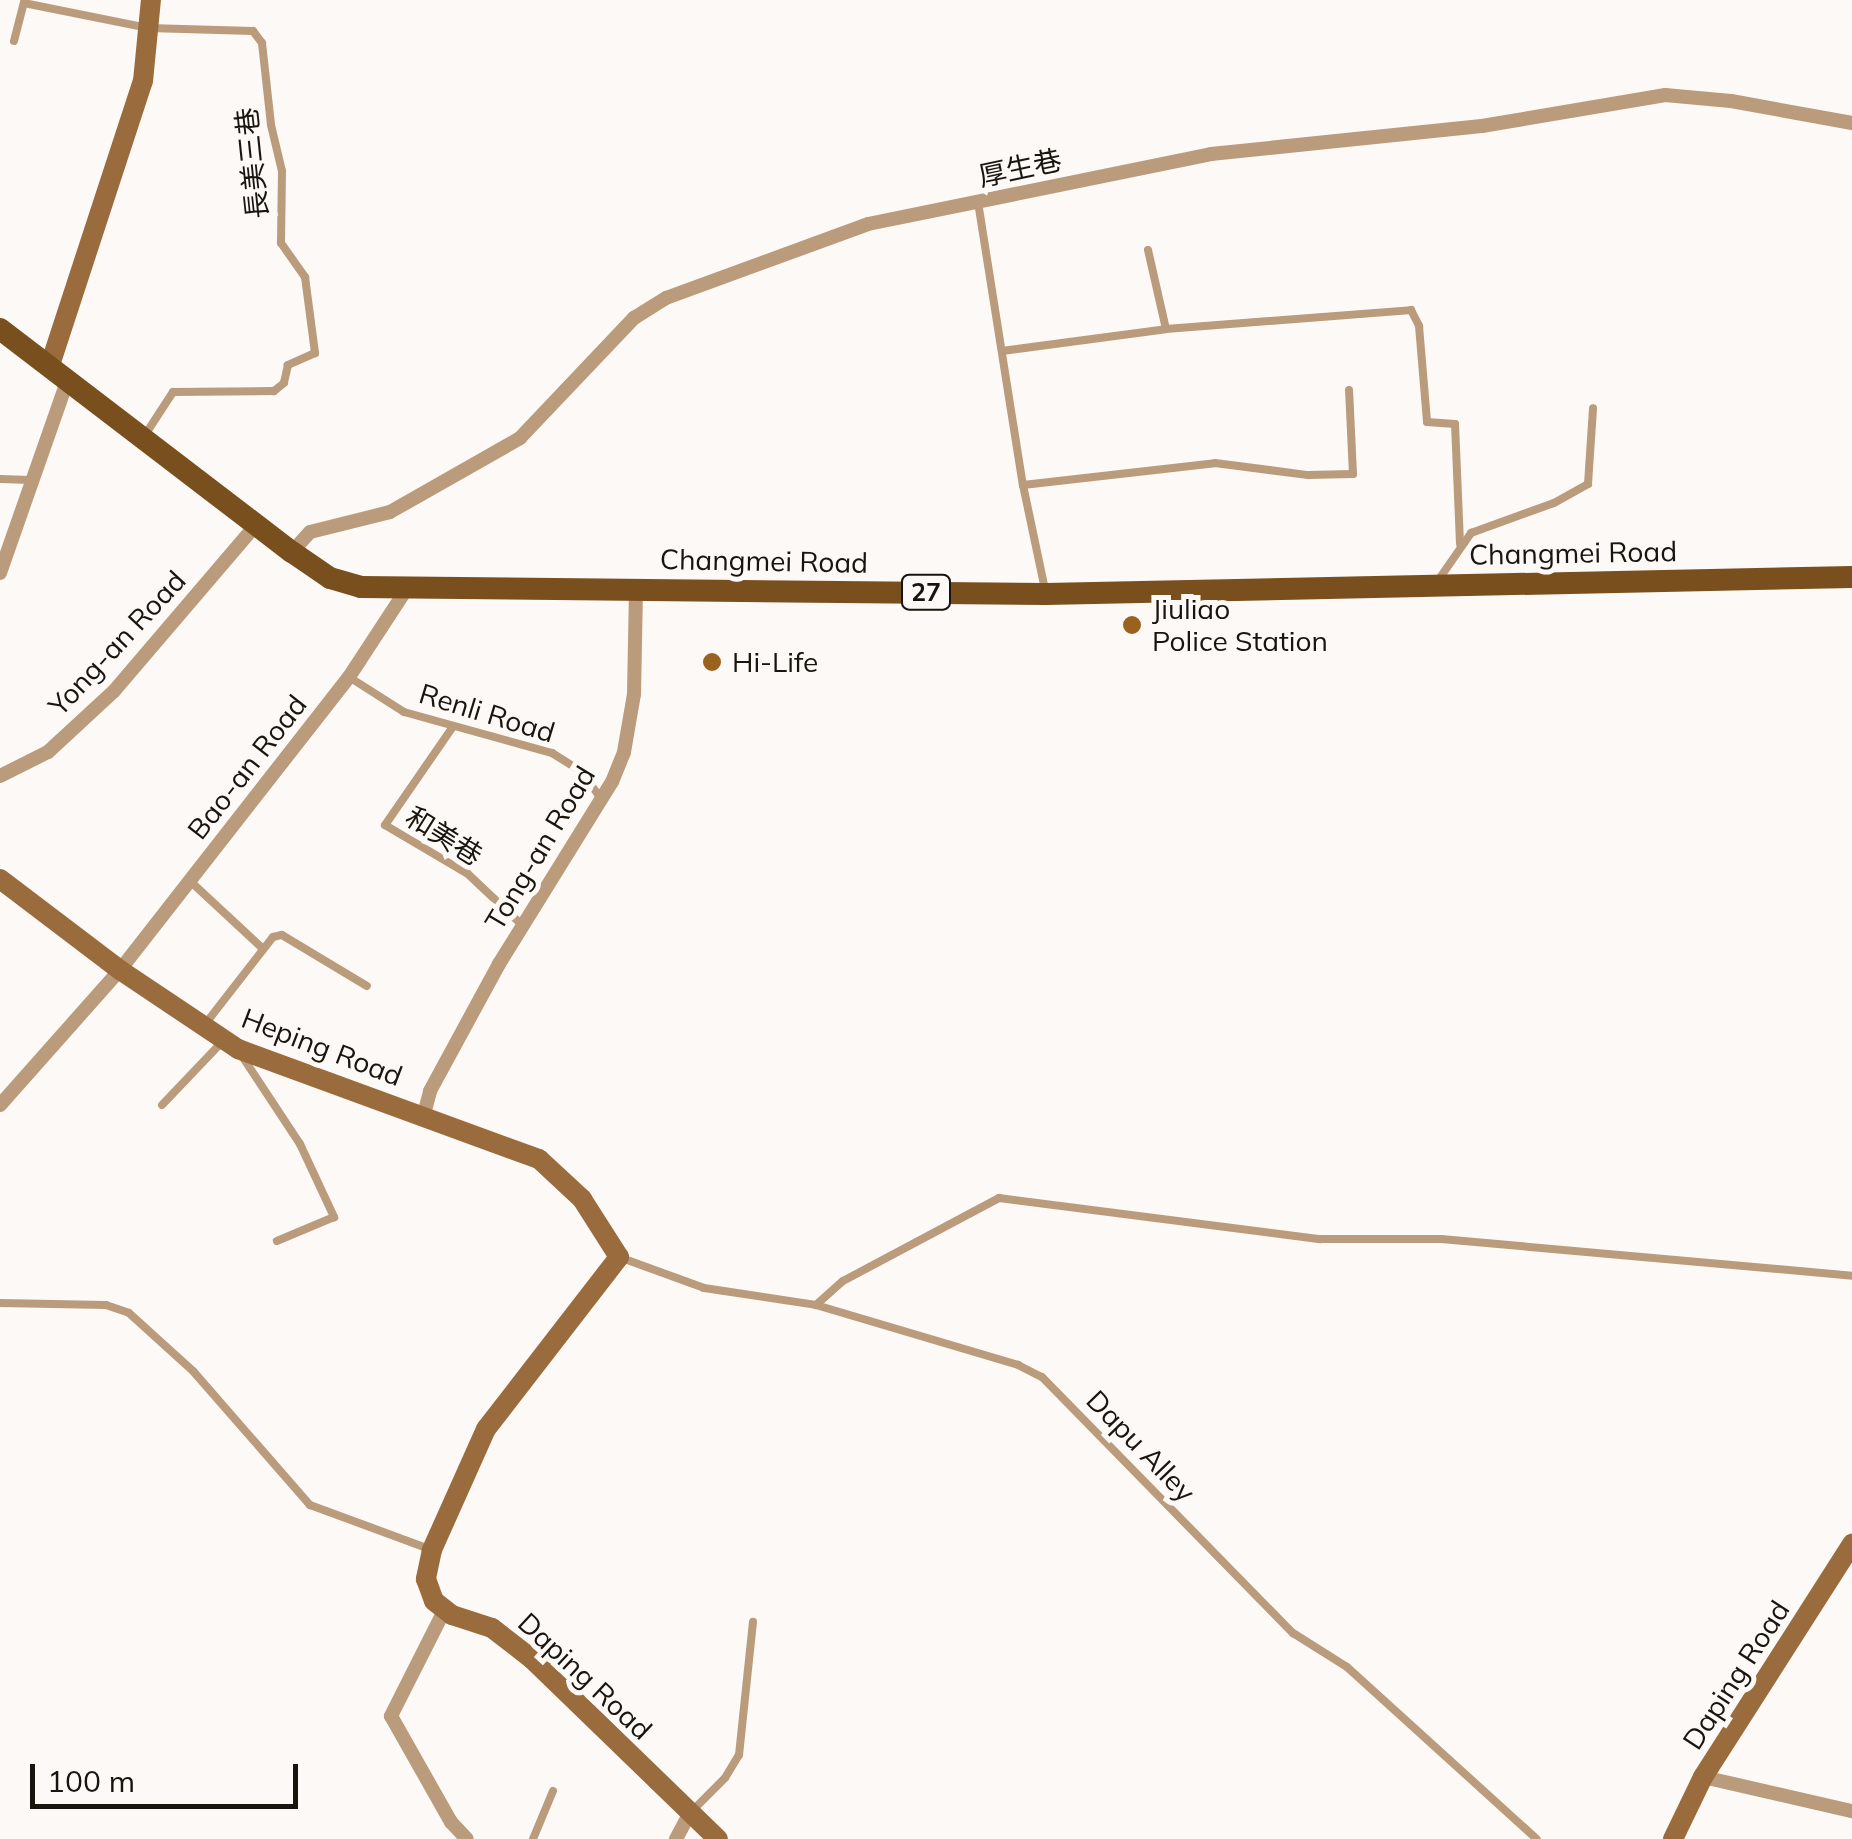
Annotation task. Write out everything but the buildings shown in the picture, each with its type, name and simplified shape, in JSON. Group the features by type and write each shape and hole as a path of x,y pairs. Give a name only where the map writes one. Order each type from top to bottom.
{"main road":[{"name":"Changmei Road","path":"0,330 255,526 330,578 361,587 1046,594 1852,577"}],"street":[{"path":"0,573 143,81 151,0"},
{"name":"厚生巷","path":"292,552 310,532 390,512 520,438 634,318 666,298 868,224 1210,154 1482,126 1665,95 1731,101 1852,123"},
{"name":"Yong-an Road","path":"0,776 48,752 114,691 255,526"},
{"name":"Bao-an Road","path":"0,1105 120,970 349,677 406,590"},
{"name":"Tong-an Road","path":"424,1114 430,1090 523,926 602,800 624,752 634,694 636,590"},
{"name":"Heping Road","path":"5,890 231,1045 539,1159 582,1199 619,1257"},
{"path":"467,1839 451,1822 391,1716 445,1609 434,1602 426,1579 432,1550 486,1429 619,1257"},
{"name":"Daping Road","path":"1673,1839 1703,1777 1852,1544"},
{"name":"Daping Road","path":"445,1609 492,1628 532,1659 718,1839"},
{"path":"1703,1777 1852,1811"},
{"path":"676,1839 690,1813"}],"lane":[{"path":"14,41 24,2 148,28"},
{"name":"長美三巷","path":"143,438 173,392 274,391 284,383 288,366 315,353 305,278 281,243 282,170 270,125 262,43 253,31 148,28"},
{"path":"978,202 1023,485 1046,594"},
{"path":"1148,250 1166,329"},
{"path":"1002,351 1166,329 1412,310 1419,326 1427,422 1456,424 1460,544"},
{"path":"1023,485 1216,463 1308,475 1353,474 1349,390"},
{"path":"1434,586 1471,533 1577,494 1588,484 1593,408"},
{"path":"0,479 30,480"},
{"name":"Renli Road","path":"349,677 404,712 552,754 582,771 602,800"},
{"name":"和美巷","path":"452,728 385,825 468,874 523,926"},
{"path":"190,881 262,948"},
{"path":"203,1027 262,948 282,935 367,986"},
{"path":"162,1105 231,1045 279,1108 334,1217 277,1241"},
{"path":"816,1305 844,1281 999,1198 1320,1239 1441,1239 1852,1276"},
{"name":"Dapu Alley","path":"619,1257 704,1288 816,1305 1018,1365 1042,1378 1293,1633 1347,1667 1445,1750 1537,1839"},
{"path":"0,1303 106,1305 129,1313 193,1371 310,1505 432,1550"},
{"path":"690,1813 725,1778 739,1754 753,1622"},
{"path":"533,1839 554,1791"}],"place":[{"name":"Jiuliao Police Station","path":"1132,625"},
{"name":"Hi-Life","path":"712,662"}]}
